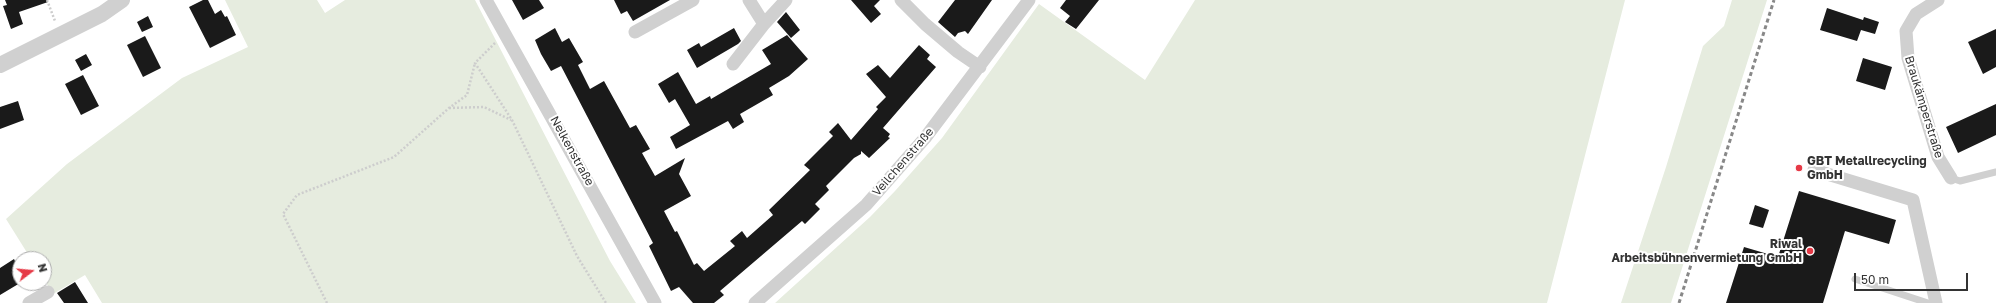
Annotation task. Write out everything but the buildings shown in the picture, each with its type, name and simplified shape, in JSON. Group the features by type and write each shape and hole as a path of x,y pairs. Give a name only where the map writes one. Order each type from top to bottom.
{"street":[{"path":"0,65 102,14 122,0"},
{"name":"Nelkenstraße","path":"486,0 655,303"},
{"path":"635,32 693,0"},
{"path":"749,0 764,24"},
{"path":"733,64 764,24 786,0"},
{"path":"901,0 925,24 958,52 980,67"},
{"name":"Veilchenstraße","path":"755,303 866,205 926,138 1030,0"},
{"name":"Braukämperstraße","path":"1938,0 1916,14 1906,31 1908,58 1938,157 1951,178"},
{"path":"1814,170 1913,200 1936,303"},
{"path":"29,303 48,292"}],"lane":[{"path":"1951,178 1960,181 1996,172"},
{"path":"1855,279 1928,303"}],"path":[{"path":"47,0 54,20 64,34"},
{"path":"327,303 283,214 297,195 394,157 448,108 468,95 475,63 505,33"},
{"path":"475,63 512,120 577,256 606,303"},
{"path":"448,108 484,107 512,120"}],"shaded area":[{"path":"225,0 317,0 325,13 345,0 475,0 610,261 636,303 102,303 85,275 53,294 51,291 52,251 26,251 6,219 67,164 182,78 248,47"},
{"path":"1195,0 1625,0 1547,303 775,303 870,217 942,138 1039,4 1145,80"},
{"path":"1732,0 1767,0 1671,303 1621,303 1666,167 1703,46 1724,26"}],"railway":[{"path":"1679,303 1774,0"}],"place":[{"name":"GBT Metallrecycling GmbH","path":"1799,168"},
{"name":"Riwal Arbeitsbühnenvermietung GmbH","path":"1810,251"}]}
